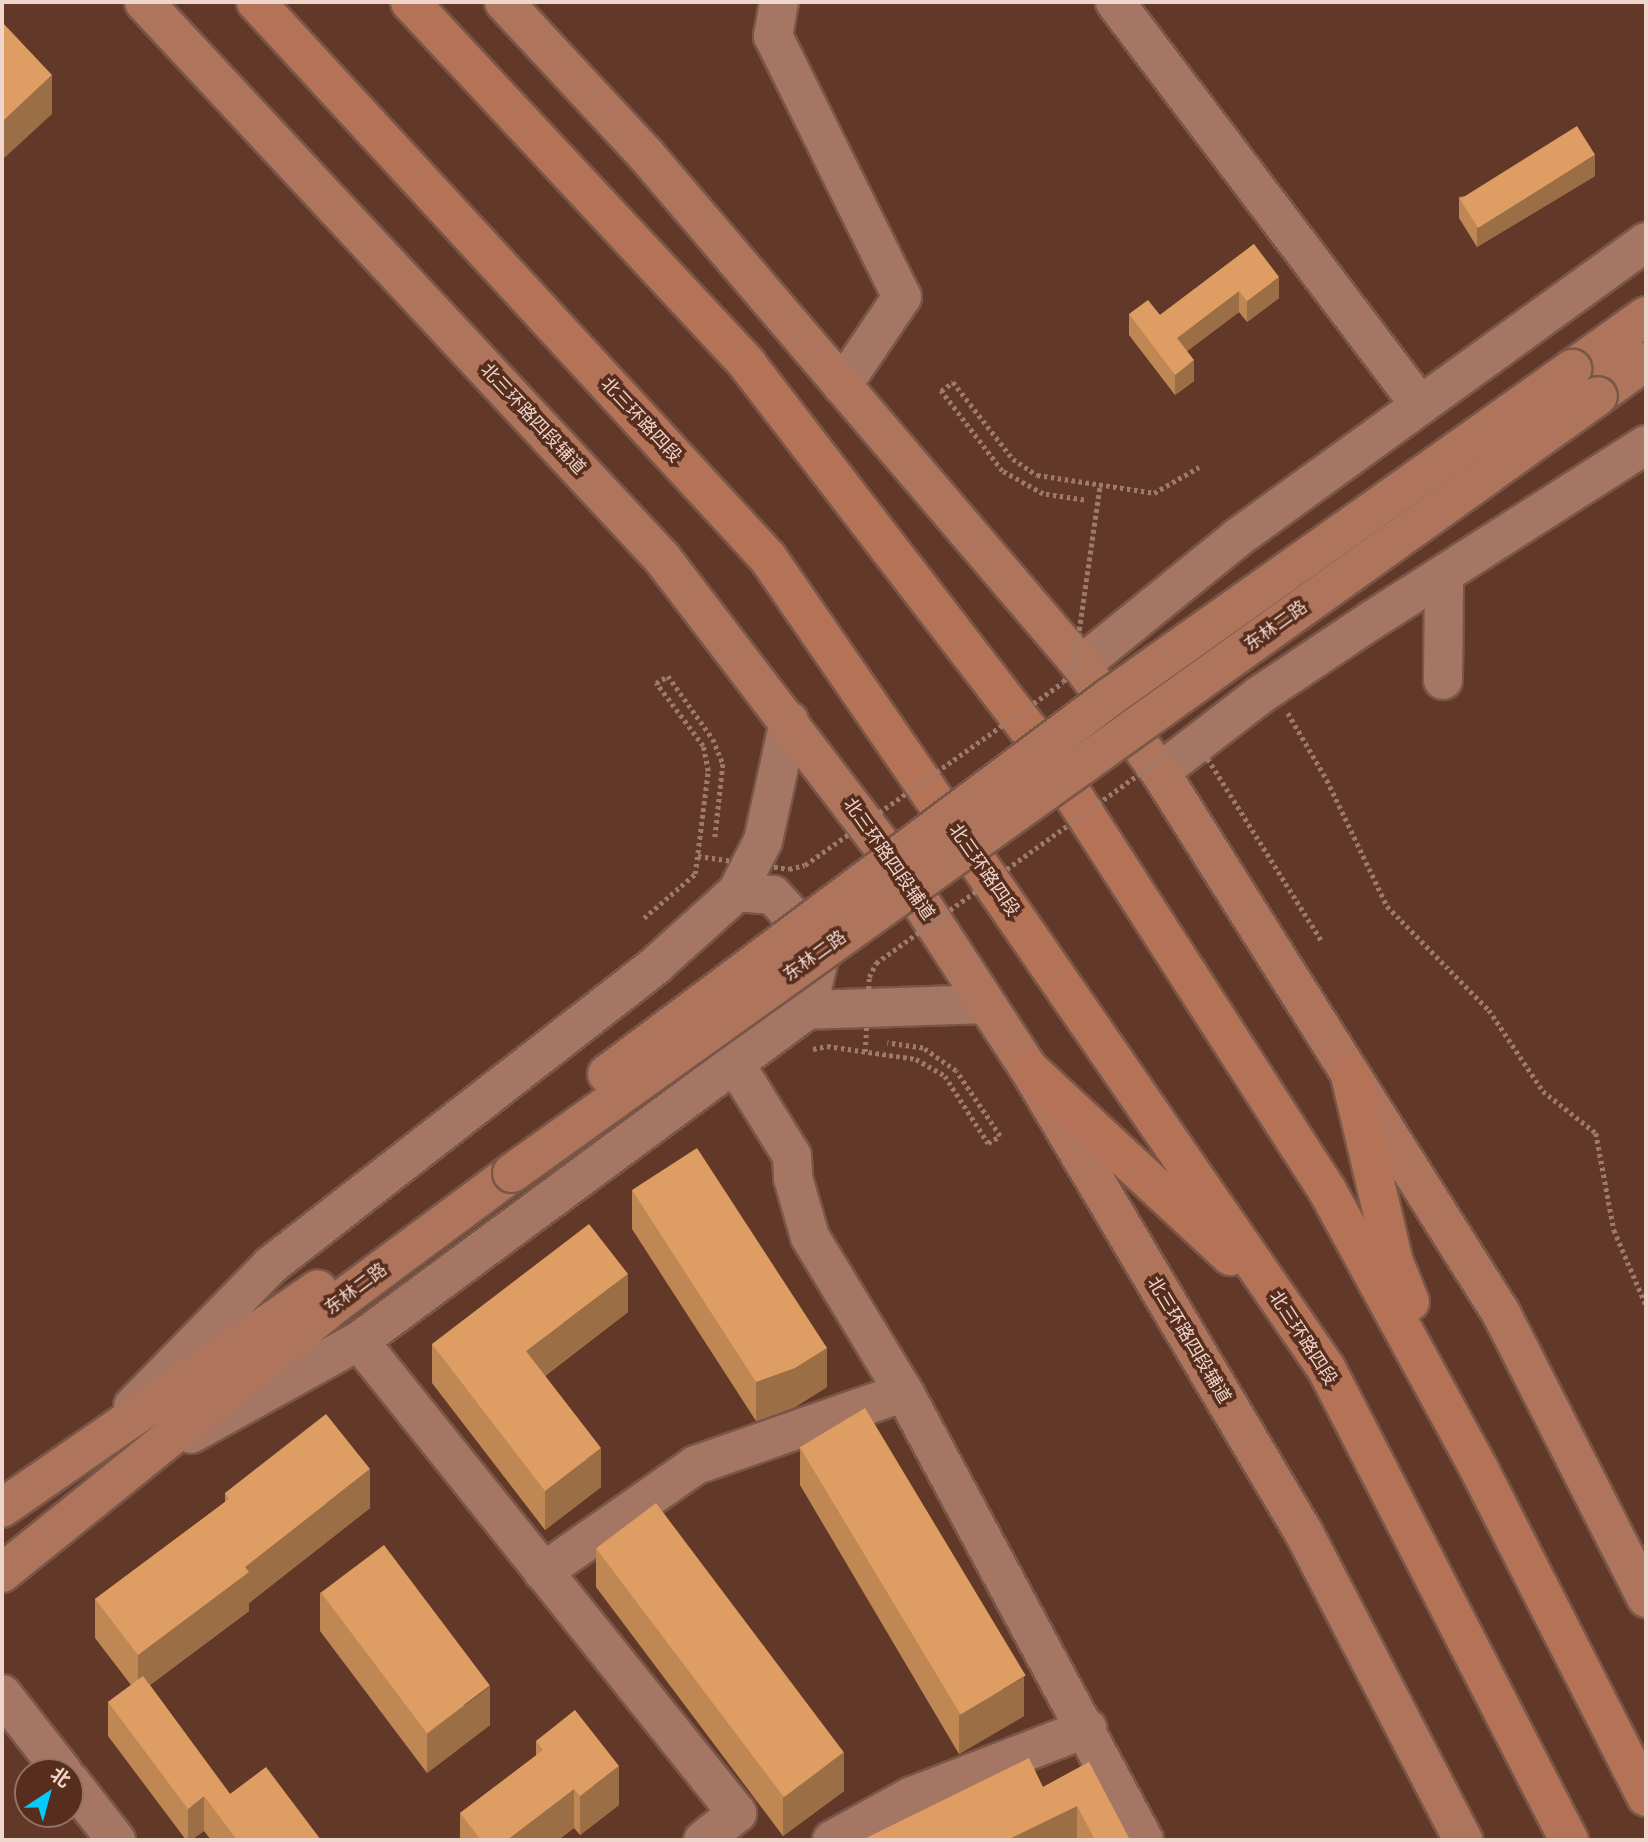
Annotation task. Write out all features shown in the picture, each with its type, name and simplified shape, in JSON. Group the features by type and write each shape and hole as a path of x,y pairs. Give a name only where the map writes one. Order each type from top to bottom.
{"highway":[{"name":"北三环路四段","path":"256,2 768,558 1326,1368 1569,1840"},
{"path":"410,2 747,364 1040,744 1326,1190 1479,1469 1646,1797"},
{"path":"1029,1069 1282,1304"},
{"path":"1350,1074 1394,1262 1479,1469"}],"main road":[{"name":"北三环路四段辅道","path":"144,2 662,558 895,863 984,1004 1029,1069 1304,1533 1463,1840"},
{"path":"504,2 647,156 1081,665 1160,772 1500,1313 1646,1598"},
{"name":"东林二路","path":"2,1573 146,1459 506,1164 1110,697 1646,316"},
{"name":"东林二路","path":"2,1508 326,1283 506,1164 1646,361"}],"street":[{"path":"779,2 774,36 902,297 842,386"},
{"path":"1115,2 1420,405"},
{"path":"1081,665 1237,538 1646,242"},
{"path":"1160,772 1260,695 1646,445"},
{"path":"1443,680 1444,576"},
{"path":"106,1434 271,1265 657,964 737,892 763,841 789,721"},
{"path":"737,892 773,895 810,936 819,959 807,1010"},
{"path":"146,1459 359,1341 807,1010 984,1004"},
{"path":"735,1064 792,1156 793,1178 810,1237 904,1392 1087,1728 1144,1840"},
{"path":"359,1341 745,1827 703,1840"},
{"path":"543,1572 696,1465 904,1392"},
{"path":"2,1694 52,1758"},
{"path":"832,1840 912,1796 1087,1728"},
{"path":"84,1799 116,1840"}],"path":[{"path":"1084,500 1043,494 1002,471 941,391 953,382 1013,459 1037,475 1154,493 1199,467"},
{"path":"698,856 789,869 805,865 1063,682 1074,665 1100,485"},
{"path":"643,918 695,874 708,771 703,746 656,684 668,676 713,739 723,764 715,838"},
{"path":"1286,710 1327,780 1387,906 1489,1010 1543,1091 1596,1133 1614,1230 1646,1305"},
{"path":"865,1052 869,978 876,963 1193,735 1323,943"},
{"path":"807,1050 827,1046 916,1059 945,1076 988,1143 1000,1136 956,1071 923,1048 867,1039"}],"building":[{"path":"2,22 52,75 2,122"},
{"path":"1577,126 1595,155 1478,228 1460,199"},
{"path":"1254,244 1279,277 1247,301 1239,291 1177,338 1194,360 1175,375 1129,314 1148,300 1160,315"},
{"path":"697,1148 827,1348 795,1368 756,1382 632,1190"},
{"path":"589,1224 628,1274 526,1351 601,1448 545,1491 432,1344"},
{"path":"865,1408 1026,1675 961,1715 800,1447"},
{"path":"326,1414 370,1469 245,1567 249,1572 138,1655 95,1599 229,1499 225,1493"},
{"path":"656,1503 844,1752 784,1797 596,1548"},
{"path":"384,1545 490,1686 427,1733 321,1593"},
{"path":"143,1676 230,1794 266,1767 321,1840 237,1840 204,1796 188,1809 108,1702"},
{"path":"575,1710 619,1766 580,1796 574,1789 507,1840 481,1840 460,1813 543,1750 536,1741"},
{"path":"1029,1758 1043,1787 1089,1762 1130,1840 1095,1840 1077,1806 1007,1840 862,1840"}]}
